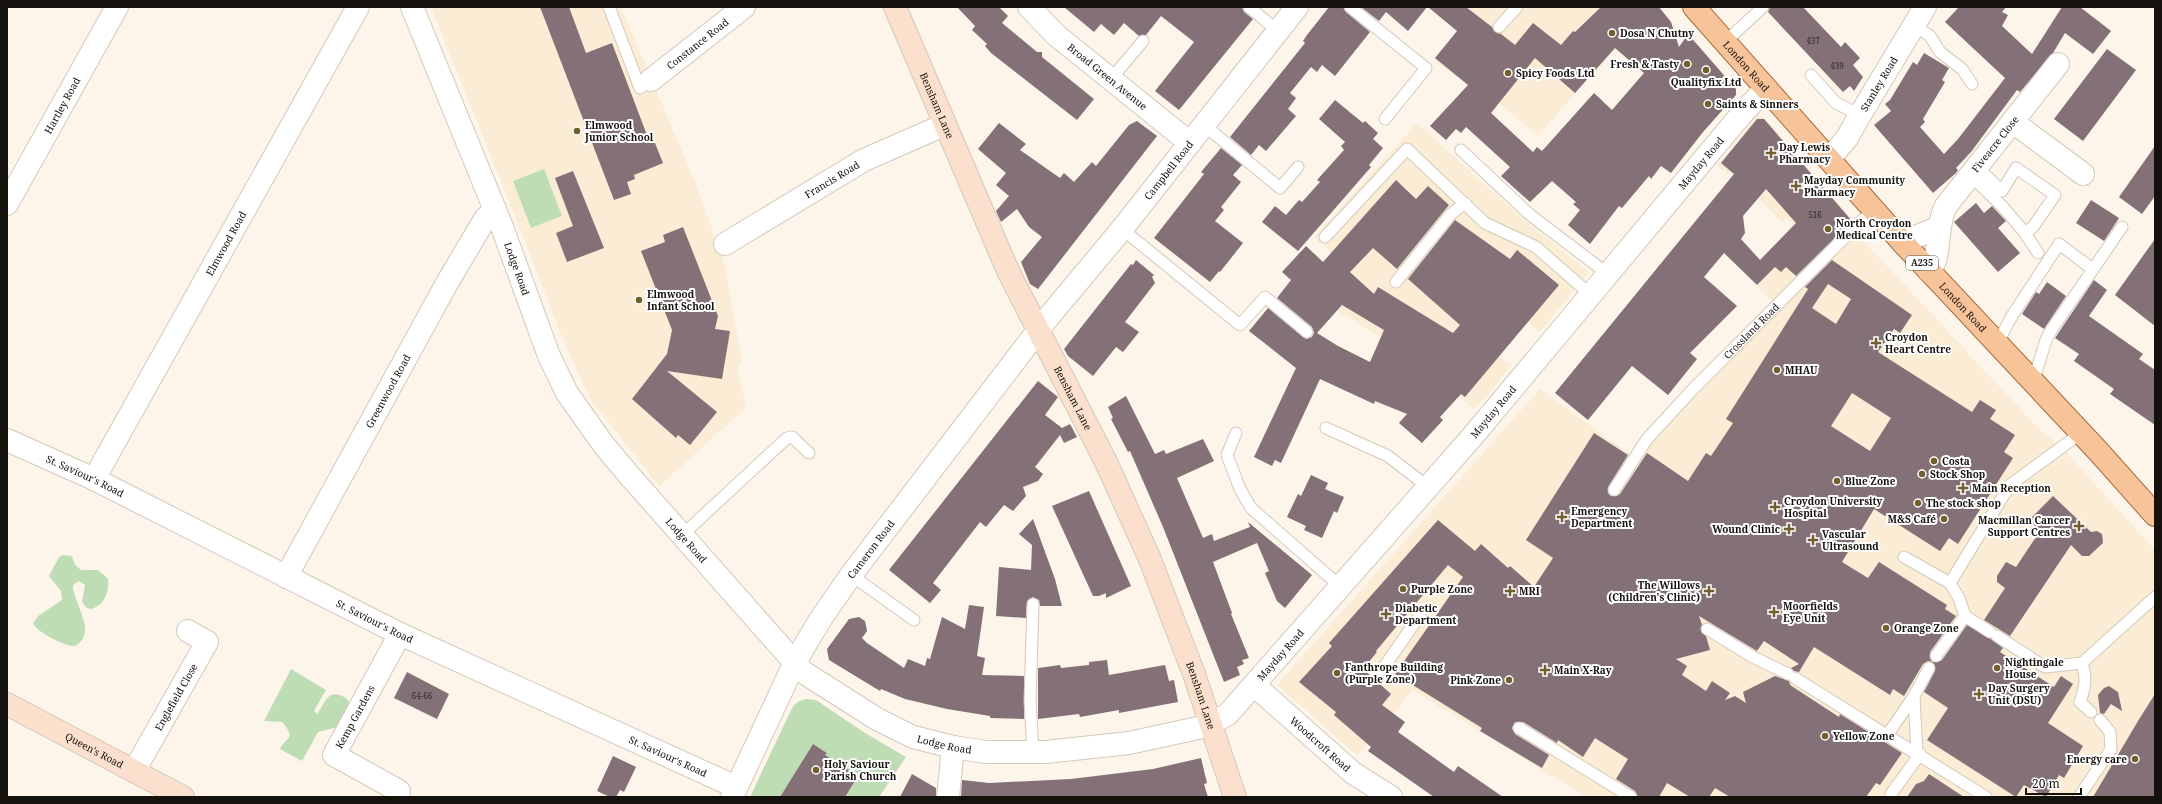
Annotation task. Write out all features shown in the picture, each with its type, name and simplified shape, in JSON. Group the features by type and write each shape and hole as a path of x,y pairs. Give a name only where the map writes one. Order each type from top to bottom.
{"main road":[{"name":"London Road","path":"1700,9 1725,42 1830,158 1904,244 2081,433 2155,515"}],"street":[{"name":"Hartley Road","path":"7,204 117,7"},
{"name":"Elmwood Road","path":"94,479 358,7"},
{"name":"Lodge Road","path":"412,7 494,209 547,350 567,393 603,444 681,536 804,672 884,723 913,737 953,747 986,752 1033,752 1129,743 1174,735 1211,724"},
{"name":"Constance Road","path":"651,80 744,7"},
{"name":"Bensham Lane","path":"895,7 998,249 1134,523 1170,608 1235,797"},
{"name":"Broad Green Avenue","path":"1029,7 1047,27 1190,143"},
{"name":"Campbell Road","path":"1038,332 1122,230 1297,7"},
{"name":"Stanley Road","path":"1830,158 1847,138 1920,16"},
{"name":"Fiveacre Close","path":"1929,271 1935,261 1938,228 1946,206 2058,64"},
{"name":"Mayday Road","path":"1211,724 1232,710 1428,487 1609,276 1740,116 1766,88"},
{"path":"2013,122 2083,174"},
{"name":"Francis Road","path":"725,244 864,160 944,125"},
{"name":"Greenwood Road","path":"286,577 447,283 485,219 494,209"},
{"path":"1904,244 1912,238 1938,228"},
{"name":"Cameron Road","path":"734,792 795,662 820,620 851,575 1038,332"},
{"name":"St. Saviour's Road","path":"7,440 94,479 400,634 734,792"},
{"name":"Englefield Close","path":"134,771 207,642 188,631"},
{"name":"Kemp Gardens","path":"399,791 334,755 400,634"},
{"name":"Woodcroft Road","path":"1254,685 1354,772 1391,797"},
{"name":"Queen's Road","path":"7,704 183,797"},
{"path":"948,797 953,747"}],"lane":[{"path":"609,7 640,88 651,80"},
{"path":"1249,7 1278,31"},
{"path":"1350,7 1426,68 1386,119"},
{"path":"1500,27 1517,7"},
{"path":"1725,42 1763,7"},
{"path":"1920,16 1940,52 1962,69 1972,84"},
{"path":"1111,79 1143,41"},
{"path":"1811,74 1836,103 1860,115"},
{"path":"1204,125 1280,188 1298,167"},
{"path":"1325,237 1407,149 1485,223 1536,247 1592,296"},
{"path":"1461,150 1529,214 1609,276"},
{"path":"1973,171 2002,191 2016,168 2055,195 2033,227 2025,233"},
{"path":"1973,171 2025,233 2038,254"},
{"path":"1396,282 1451,214 1465,204"},
{"name":"Crossland Road","path":"1614,490 1647,439 1694,388 1862,220 1875,211"},
{"path":"2033,382 2046,340 2052,329 2122,227"},
{"path":"1122,230 1240,325 1265,297 1307,332"},
{"path":"1997,344 2012,316 2059,244 2087,265"},
{"path":"1326,428 1388,456 1428,487"},
{"path":"1236,433 1227,455 1240,489 1251,508 1340,587"},
{"path":"1950,583 2010,485 2046,461 2081,433"},
{"path":"681,536 787,438 792,436 809,453"},
{"path":"1904,557 1950,583 1959,598 1965,616 2045,667 2082,664 2155,597"},
{"path":"851,575 914,620"},
{"path":"1033,604 1030,701 1033,752"},
{"path":"1382,670 1420,615"},
{"path":"1936,656 1965,616"},
{"path":"1707,629 1753,657 1792,676 1888,734 1986,797"},
{"path":"2082,664 2086,674 2085,689 2080,702 2091,712"},
{"path":"1888,734 1914,696 1929,668"},
{"path":"1891,794 1918,753 1914,696"},
{"path":"2079,797 2111,749 2110,732 2100,720"},
{"path":"1519,728 1631,797"}],"shaded area":[{"path":"431,7 621,7 695,182 725,265 742,363 737,365 746,408 659,486 590,399 561,335"},
{"path":"1467,7 1652,7 1538,136 1460,70 1455,76 1434,60 1473,12"},
{"path":"1757,116 1762,116 1773,127 1854,222 1773,302 1757,286 1805,236 1786,217 1782,222 1732,172 1728,174 1717,166"},
{"path":"1417,123 1523,219 1589,272 1540,332 1489,289 1456,331 1512,365 1475,410 1429,367 1338,311 1363,283 1314,237"},
{"name":"Croydon University Hospital","path":"1856,233 2038,428 2062,448 2155,550 2155,797 1586,797 1413,690 1357,755 1277,685 1540,389 1634,457"}],"green space":[{"path":"544,169 562,216 531,228 513,181"},
{"path":"63,555 72,556 75,565 81,570 98,570 108,579 108,589 103,601 91,609 87,608 82,602 85,585 79,581 73,585 74,593 85,626 85,634 82,640 75,646 65,644 52,638 40,631 33,623 38,616 62,600 61,591 49,576 59,557"},
{"path":"291,669 326,690 314,711 317,714 327,699 333,694 337,694 345,698 349,703 338,727 318,732 302,761 280,749 290,735 282,722 264,721"},
{"path":"806,699 816,700 865,733 906,757 879,797 845,797 858,776 844,767 840,774 821,762 827,753 813,744 780,797 750,797 793,706 799,701"}],"building":[{"path":"540,7 569,7 586,53 612,43 650,143 655,143 663,163 634,175 635,179 627,182 631,194 614,200"},
{"path":"957,7 999,7 1008,16 1002,23 1037,52 1042,52 1042,57 1094,99 1077,120 991,53 985,46 987,44 972,30 975,26"},
{"path":"1064,7 1242,7 1244,12 1253,19 1179,110 1155,91 1194,42 1161,16 1146,35 1139,36 1124,23 1114,35 1101,24 1094,32"},
{"path":"1329,7 1343,7 1346,12 1370,32 1335,76 1322,65 1317,72 1311,67 1290,93 1296,98 1288,109 1296,116 1266,151 1259,145 1251,155 1230,137 1305,43 1303,41 1307,35"},
{"path":"1361,7 1427,7 1408,31 1386,12 1379,21"},
{"path":"1428,7 1466,7 1492,27 1495,32 1501,34 1515,45 1533,23 1561,45 1573,31 1575,32 1601,7 1659,7 1671,22 1679,47 1688,34 1736,89 1736,95 1703,132 1671,173 1661,166 1651,179 1649,176 1622,208 1619,206 1590,244 1568,225 1580,210 1573,204 1576,202 1552,181 1530,202 1501,176 1510,167 1466,127 1461,133 1456,129 1446,140 1430,126 1468,85 1435,58 1457,31","holes":["1615,48 1644,73 1612,110 1594,93 1542,151 1537,147 1533,152 1491,113 1535,58 1575,93"]},
{"path":"1770,7 1803,7 1841,47 1845,42 1860,58 1853,65 1863,77 1854,91 1850,86 1843,92 1768,12"},
{"path":"1959,7 2006,7 2002,12 2008,15 2002,26 2032,54 2062,7 2080,7 2111,31 2093,54 2065,33 2053,53 2020,92 2017,90 1971,152 1956,168 1958,170 1956,173 1933,193 1874,125 1891,111 1885,104 1890,100 1913,62 1917,65 1924,53 1949,68 1942,80 1945,82 1923,119 1925,122 1920,127 1944,154 1958,139 2005,78 1945,22"},
{"path":"2107,49 2136,70 2083,141 2054,119"},
{"path":"1335,100 1363,123 1365,121 1378,133 1373,139 1383,148 1369,165 1371,167 1298,251 1262,222 1275,206 1286,215 1299,200 1302,202 1320,182 1317,180 1344,150 1341,146 1345,142 1319,119"},
{"path":"1757,119 1764,119 1852,221 1796,276 1786,267 1781,272 1775,267 1757,285 1724,253 1704,277 1737,306 1690,353 1697,359 1668,395 1632,366 1588,420 1555,393 1734,174 1721,163","holes":["1766,189 1796,223 1760,260 1741,239 1745,233 1743,216"]},
{"path":"1137,121 1157,136 1038,289 1030,284 1021,262 1042,237 1029,227 1017,209 1001,222 996,211 1009,196 996,185 1006,173 978,149 999,123 1026,144 1020,150 1060,178 1064,173 1074,182 1092,162 1096,166 1129,125"},
{"path":"2155,146 2155,196 2142,214 2119,197"},
{"path":"1221,148 1242,165 1233,175 1241,182 1221,207 1224,210 1215,221 1243,243 1210,282 1154,238 1204,174 1201,172"},
{"path":"573,171 604,248 567,262 556,233 573,226 555,178"},
{"path":"1396,180 1416,199 1428,186 1449,205 1397,269 1373,248 1350,272 1374,294 1378,287 1453,333 1460,325 1408,279 1455,220 1510,259 1517,250 1559,285 1465,397 1461,394 1440,417 1443,420 1422,443 1399,423 1407,414 1375,401 1374,404 1320,379 1281,463 1275,460 1272,466 1254,457 1296,368 1249,331 1268,308 1306,339 1312,337 1314,333 1312,327 1277,298 1291,280 1282,272 1306,246 1323,262","holes":["1342,305 1384,330 1370,362 1338,346 1317,333"]},
{"path":"2091,200 2119,218 2104,241 2076,223"},
{"path":"1976,203 1984,213 1992,206 2006,221 1998,228 2020,253 1998,272 1954,222"},
{"path":"683,227 718,316 715,329 730,331 722,379 667,371 717,412 690,445 678,435 676,438 632,399 667,354 672,330 641,251 665,242 663,235"},
{"path":"2155,239 2155,326 2115,295"},
{"path":"1136,260 1154,275 1152,277 1155,283 1125,322 1139,332 1123,352 1116,347 1093,376 1068,356 1064,349 1131,264 1133,265"},
{"path":"1832,260 1912,315 1900,333 1894,329 1878,352 1972,412 1980,400 1996,410 1990,419 2015,435 2004,452 2013,458 1958,544 1949,538 1940,551 1874,509 1842,562 1868,578 1879,562 1947,605 1945,609 1956,616 1930,652 1932,662 1928,661 1923,664 1904,696 1893,689 1890,695 1814,647 1799,672 1794,671 1791,668 1799,664 1764,641 1757,651 1699,616 1702,625 1701,632 1706,636 1710,650 1676,659 1687,666 1682,675 1706,691 1712,681 1730,693 1725,700 1735,696 1746,703 1743,692 1775,676 1789,681 1790,685 1839,717 1840,714 1902,753 1880,785 1876,783 1866,797 1730,797 1715,788 1709,797 1690,797 1667,783 1659,797 1638,797 1635,791 1616,779 1628,759 1595,738 1583,757 1558,740 1557,743 1523,722 1515,722 1512,728 1515,734 1549,755 1542,768 1480,731 1482,728 1395,674 1463,577 1448,565 1376,651 1377,652 1363,669 1391,694 1382,705 1405,722 1398,732 1454,772 1458,766 1503,797 1434,797 1368,751 1371,747 1334,715 1336,712 1299,682 1332,646 1329,643 1438,520 1475,551 1481,544 1508,568 1510,566 1534,587 1553,558 1526,540 1594,433 1628,455 1608,487 1608,493 1611,496 1617,496 1620,494 1647,453 1688,481 1706,453 1711,456 1733,423 1726,419 1808,289 1805,287","holes":["1828,284 1851,299 1836,324 1812,308","1852,393 1891,418 1870,451 1831,426"]},
{"path":"2094,280 2107,290 2089,316 2143,354 2139,359 2155,370 2155,425 2110,394 2114,389 2074,361 2079,354 2055,338"},
{"path":"2047,282 2066,296 2044,329 2022,314 2036,292 2039,294"},
{"path":"1038,381 1058,397 1045,415 1062,428 1070,424 1077,437 1064,443 1060,435 1035,467 1043,474 1038,481 1023,487 1026,496 1013,511 1004,505 986,527 980,522 933,583 941,590 930,603 889,570"},
{"path":"1126,396 1155,454 1164,450 1166,454 1203,439 1214,461 1177,478 1203,538 1212,534 1214,541 1250,527 1248,522 1312,575 1285,608 1277,601 1265,573 1269,571 1257,543 1213,562 1232,613 1231,614 1249,658 1242,660 1244,664 1237,667 1240,675 1224,682 1163,527 1130,451 1128,452 1111,419 1113,418 1108,407"},
{"path":"1311,475 1328,483 1325,489 1344,497 1337,513 1334,511 1322,538 1304,530 1306,526 1287,517 1298,494 1301,496"},
{"path":"1089,491 1131,586 1106,598 1106,593 1099,596 1093,596 1052,506"},
{"path":"2053,496 2091,532 2097,531 2102,534 2103,543 2089,556 2082,556 2071,545 2010,636 1984,620 2005,588 1997,582 1997,576 2006,562 2016,567 2040,531 2029,520"},
{"path":"1033,519 1055,579 1062,606 1040,606 1039,600 1033,597 1027,601 1026,618 996,616 999,567 1031,570 1032,545 1019,534"},
{"path":"969,605 984,607 977,656 985,658 982,675 1024,676 1024,719 990,718 990,716 947,709 905,699 881,689 880,691 829,660 827,649 849,619 859,617 865,621 867,631 862,638 867,643 904,668 908,659 925,666 927,658 930,659 942,617 965,629"},
{"name":"Orange Zone","path":"1967,625 2003,648 2000,652 2054,687 2061,676 2073,684 2048,723 2083,746 2064,778 2059,775 2046,797 2024,785 2016,797 1927,740 1948,708 1924,692 1935,671 1935,665 1932,662 1942,660"},
{"path":"1107,660 1109,675 1165,665 1169,681 1174,680 1178,702 1119,713 1119,710 1080,717 1079,714 1038,719 1038,668 1060,665 1061,668 1089,665 1089,662"},
{"path":"407,672 449,694 437,719 394,698"},
{"path":"2109,686 2118,692 2122,711 2111,704 2104,714 2100,713 2098,695 2104,688"},
{"name":"Energy care","path":"2155,694 2155,797 2093,797 2138,721"},
{"name":"Holy Saviour Parish Church","path":"813,744 827,753 825,755 858,776 845,797 780,797"},
{"path":"613,756 636,767 624,792 620,790 616,797 610,797 597,791"},
{"path":"1201,758 1207,783 1204,784 1208,797 961,797 962,780 989,783 1071,779 1153,769"},
{"path":"912,774 936,788 936,797 900,797"},
{"path":"1929,774 1964,797 1907,797 1916,784 1924,781"}],"place":[{"name":"Dosa N Chutny","path":"1612,33"},
{"name":"Fresh & Tasty","path":"1687,64"},
{"name":"Qualityfix Ltd","path":"1706,70"},
{"name":"Spicy Foods Ltd","path":"1508,73"},
{"name":"Saints & Sinners","path":"1708,104"},
{"name":"Elmwood Junior School","path":"577,131"},
{"name":"Day Lewis Pharmacy","path":"1771,153"},
{"name":"Mayday Community Pharmacy","path":"1796,186"},
{"name":"North Croydon Medical Centre","path":"1828,229"},
{"name":"Elmwood Infant School","path":"639,300"},
{"name":"Croydon Heart Centre","path":"1876,343"},
{"name":"MHAU","path":"1777,370"},
{"name":"Costa","path":"1934,461"},
{"name":"Stock Shop","path":"1922,474"},
{"name":"Blue Zone","path":"1837,481"},
{"name":"Main Reception","path":"1963,488"},
{"name":"The stock shop","path":"1918,503"},
{"name":"Croydon University Hospital","path":"1775,507"},
{"name":"Emergency Department","path":"1562,517"},
{"name":"M&S Café","path":"1944,519"},
{"name":"Macmillan Cancer Support Centres","path":"2079,526"},
{"name":"Wound Clinic","path":"1789,529"},
{"name":"Vascular Ultrasound","path":"1813,540"},
{"name":"Purple Zone","path":"1403,589"},
{"name":"MRI","path":"1510,591"},
{"name":"The Willows (Children's Clinic)","path":"1709,591"},
{"name":"Moorfields Eye Unit","path":"1774,612"},
{"name":"Diabetic Department","path":"1386,614"},
{"name":"Orange Zone","path":"1886,628"},
{"name":"Nightingale House","path":"1997,668"},
{"name":"Main X-Ray","path":"1545,670"},
{"name":"Fanthrope Building (Purple Zone)","path":"1337,673"},
{"name":"Pink Zone","path":"1509,680"},
{"name":"Day Surgery Unit (DSU)","path":"1979,694"},
{"name":"Yellow Zone","path":"1825,736"},
{"name":"Energy care","path":"2135,759"},
{"name":"Holy Saviour Parish Church","path":"816,770"}]}
